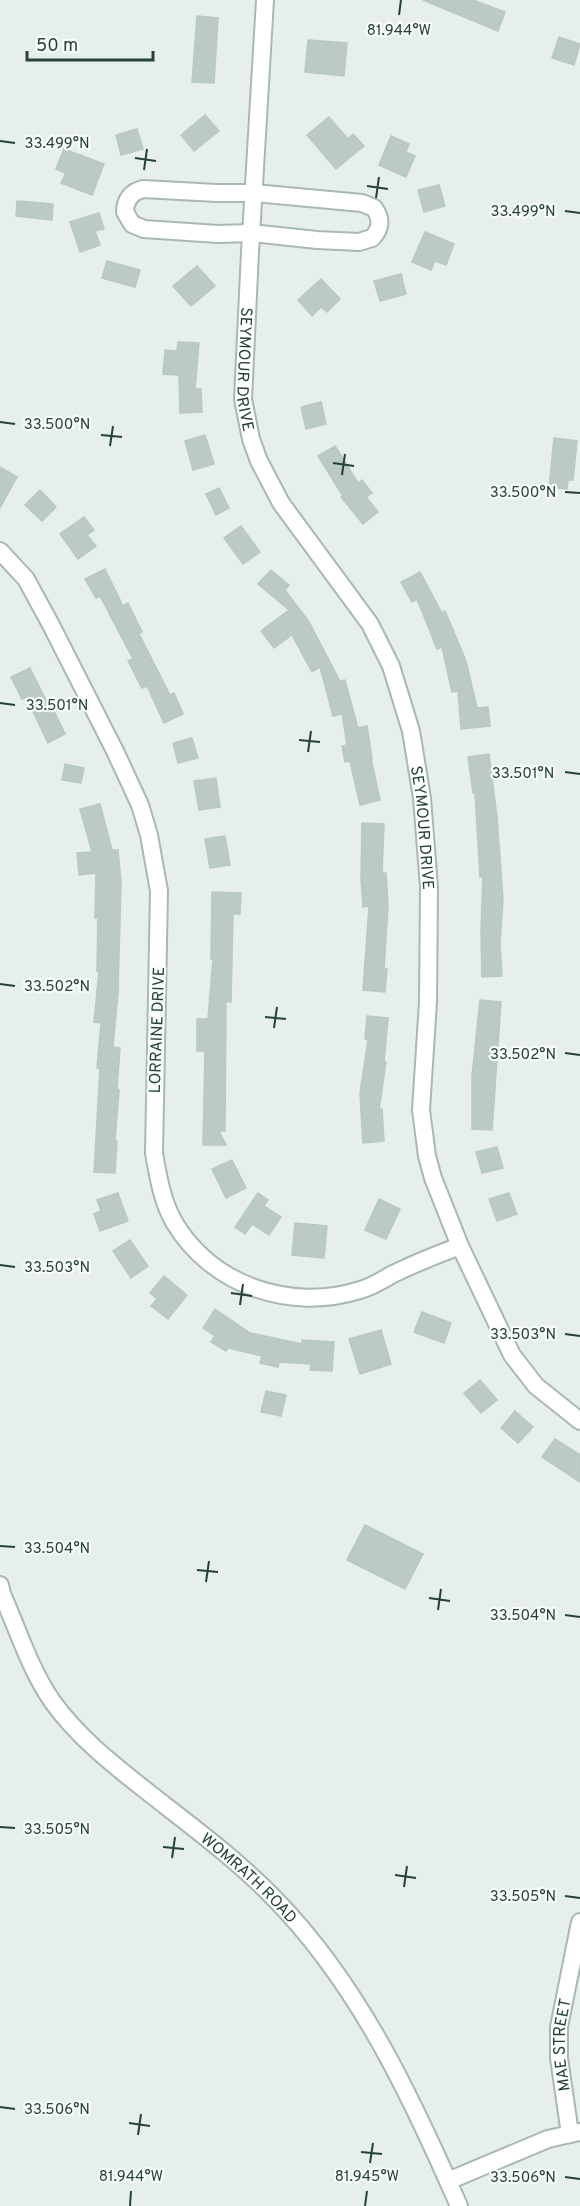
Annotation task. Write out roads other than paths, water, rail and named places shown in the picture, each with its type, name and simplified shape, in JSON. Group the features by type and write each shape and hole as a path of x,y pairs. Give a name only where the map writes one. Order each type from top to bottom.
{"street":[{"name":"SEYMOUR DRIVE","path":"266,0 243,399 251,439 262,469 281,503 370,624 391,666 411,731 423,798 429,887 428,1002 421,1089 423,1133 433,1178 460,1246 512,1355 536,1386 580,1421"},
{"path":"143,189 254,193 362,203 374,208 380,220 377,233 372,238 358,242 251,233 218,234 138,228 127,219 125,205 132,194 143,189"},
{"name":"LORRAINE DRIVE","path":"0,551 26,579 51,625 140,804 149,835 159,891 154,1153 159,1182 173,1221 195,1250 209,1263 240,1282 279,1296 294,1298 311,1299 361,1290 460,1246"},
{"name":"WOMRATH ROAD","path":"1,1592 40,1680 66,1719 112,1764 248,1873 277,1901 315,1946 362,2012 406,2090 459,2206"},
{"name":"MAE STREET","path":"575,2133 559,2058 559,2027 580,1922"},
{"path":"448,2181 548,2139 575,2133"}]}
